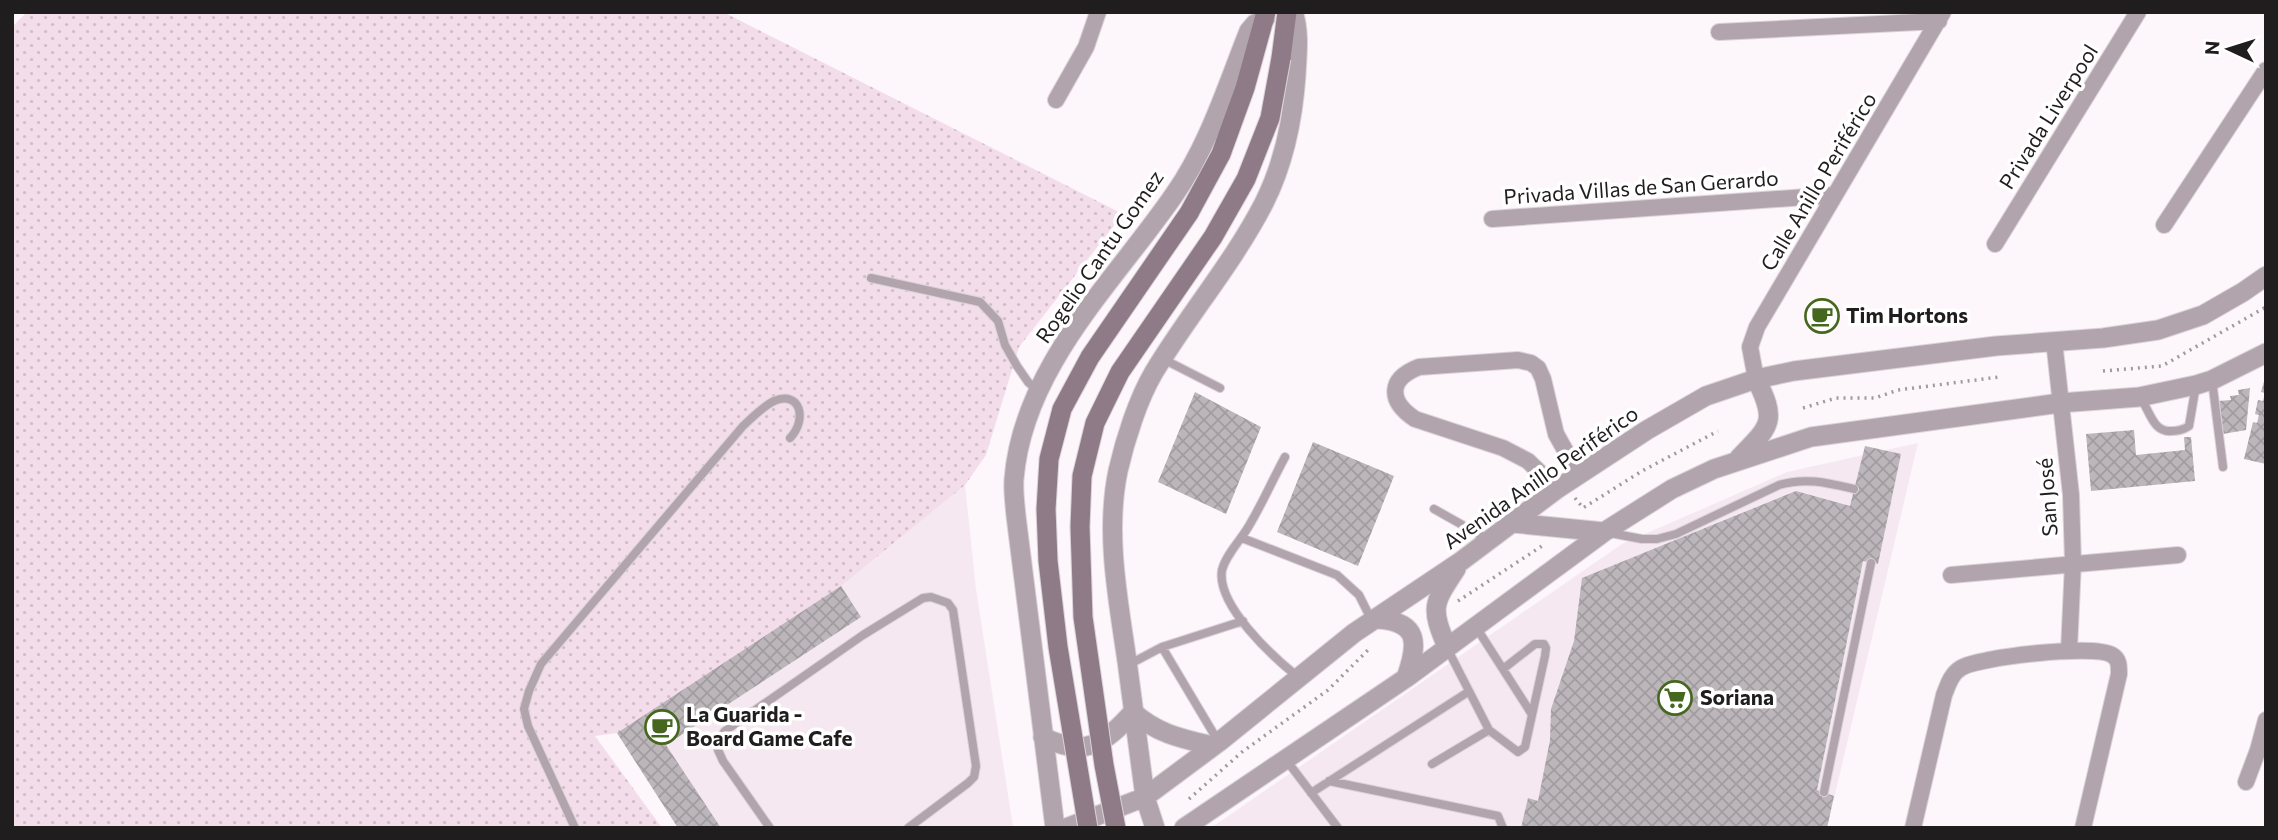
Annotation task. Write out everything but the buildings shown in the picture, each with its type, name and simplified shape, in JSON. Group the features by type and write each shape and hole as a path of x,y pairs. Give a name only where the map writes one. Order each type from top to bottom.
{"main road":[{"path":"1116,828 1104,765 1083,617 1080,527 1082,475 1095,424 1120,372 1213,237 1247,179 1270,118 1290,12"},
{"path":"1088,828 1058,647 1048,561 1048,459 1062,409 1090,357 1189,213 1221,153 1245,88 1266,16"}],"street":[{"path":"1056,100 1086,47 1098,12"},
{"path":"1156,828 1145,797 1116,584 1114,515 1118,472 1132,422 1153,373 1236,252 1265,201 1285,150 1294,107 1297,61 1297,35 1290,12"},
{"name":"Privada Liverpool","path":"1995,244 2138,12"},
{"name":"Rogelio Cantu Gomez","path":"1055,828 1016,516 1014,480 1021,441 1038,391 1049,369 1103,287 1175,194 1205,141 1249,31 1266,16"},
{"path":"1719,32 1941,16"},
{"name":"Calle Anillo Periférico","path":"1756,379 1750,347 1758,327 1941,16"},
{"path":"2164,225 2266,69"},
{"name":"Privada Villas de San Gerardo","path":"1492,219 1835,195"},
{"name":"Avenida Anillo Periférico","path":"1066,828 1145,797 1216,744 1354,633 1460,562 1566,483 1647,430 1706,396 1756,379 1794,371 1996,346 2103,338 2158,330 2203,315 2266,276"},
{"name":"San José","path":"2054,341 2070,485 2073,563 2069,650"},
{"path":"1184,828 1406,678 1604,531 1672,489 1714,469 1811,437 2060,403 2139,397 2204,383 2266,353"},
{"path":"1518,360 1531,363 1538,368 1543,380 1566,483 1503,448 1415,419 1403,411 1395,399 1399,379 1419,367 1518,360"},
{"path":"1736,461 1761,437 1767,426 1770,412 1756,379"},
{"path":"1513,523 1604,531"},
{"path":"1951,575 2178,555"},
{"path":"1447,647 1435,618 1435,608 1438,596 1460,562"},
{"path":"1375,620 1392,620 1404,624 1412,634 1413,653 1406,678"},
{"path":"1913,828 1944,695 1952,676 1962,667 1977,663 2069,650 2104,652 2114,656 2119,662 2119,674 2083,828"},
{"path":"1044,737 1060,745 1080,748 1100,743 1114,733 1133,712"},
{"path":"1133,712 1164,734 1216,744"},
{"path":"2246,782 2266,720"}],"lane":[{"path":"871,278 980,302 998,321 1017,366 1038,391"},
{"path":"1163,359 1220,388"},
{"path":"2139,397 2159,429 2166,432 2182,430 2189,426 2204,383"},
{"path":"2204,383 2223,467"},
{"path":"575,828 541,758 524,709 528,691 541,664 743,426 774,401 787,399 796,403 801,422 790,438"},
{"path":"1285,457 1223,569 1222,584 1226,597 1243,621 1278,661 1298,677"},
{"path":"1604,531 1642,539 1657,539 1676,534 1792,481 1820,481 1854,489"},
{"path":"1434,509 1490,540"},
{"path":"1242,538 1338,575 1359,595 1375,620"},
{"path":"1824,792 1871,563"},
{"path":"770,828 723,761 718,750 719,739 725,731 863,635 923,598 941,599 953,610 976,765 974,777 968,783 908,828"},
{"path":"1128,665 1162,647 1243,621"},
{"path":"1476,626 1531,713"},
{"path":"1447,647 1489,730 1518,752 1525,747 1545,656 1544,644 1535,644 1503,669"},
{"path":"1162,647 1216,744"},
{"path":"1311,793 1468,692"},
{"path":"1432,764 1489,730"},
{"path":"1286,760 1338,828"},
{"path":"1329,781 1498,816 1503,828"}],"path":[{"path":"2103,371 2162,366 2266,307"},
{"path":"1803,408 1836,398 1875,398 1898,390 1999,377"},
{"path":"1566,483 1583,508 1642,471 1718,431"},
{"path":"1450,606 1546,543"},
{"path":"1189,799 1242,751 1328,690 1369,649"}],"shaded area":[{"path":"27,12 723,12 1123,214 1019,347 986,455 965,485 841,586 617,733 595,736 662,828 12,828 12,27"},
{"path":"1918,443 1827,828 1211,828 1622,544 1787,472"},
{"path":"965,485 976,589 1013,827 678,828 617,733 840,586"}],"place":[{"name":"Tim Hortons","path":"1822,316"},
{"name":"Soriana","path":"1675,698"},
{"name":"La Guarida - Board Game Cafe","path":"662,727"}]}
